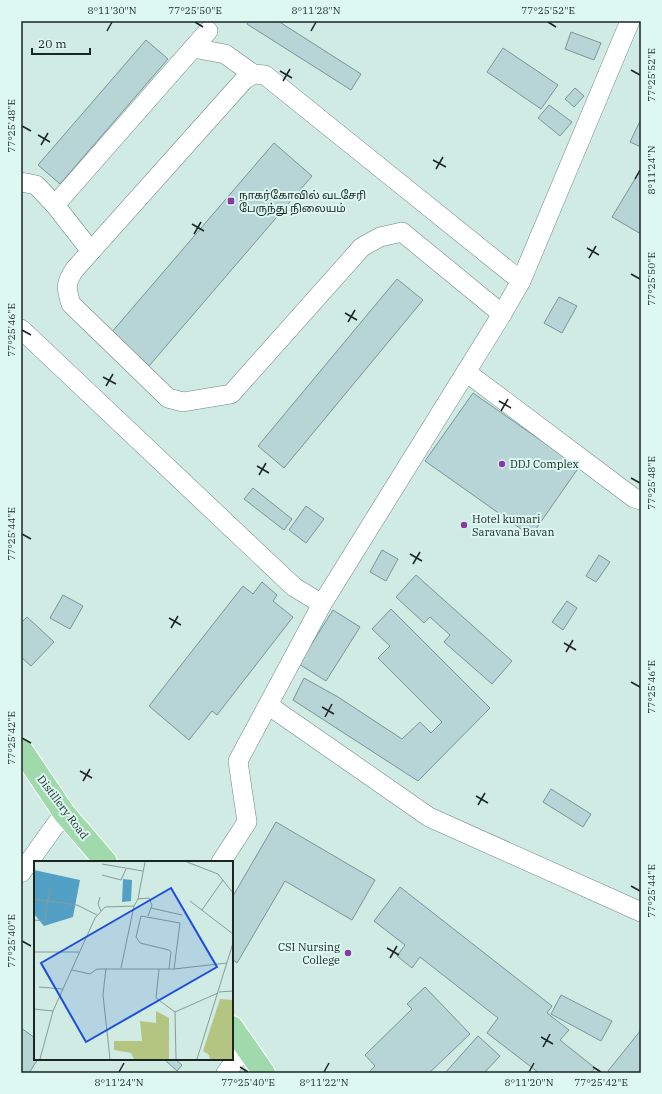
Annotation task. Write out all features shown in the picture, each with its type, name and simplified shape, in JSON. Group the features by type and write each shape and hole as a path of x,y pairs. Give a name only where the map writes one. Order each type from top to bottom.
{"main road":[{"name":"Distillery Road","path":"21,749 64,813 105,861"},
{"path":"233,1028 264,1073"}],"street":[{"path":"222,861 247,822 238,761 322,604 521,281 630,21"},
{"path":"55,205 208,31"},
{"path":"193,48 225,54 253,74 265,75 521,281"},
{"path":"253,74 244,80 91,250 68,278 66,290 71,304 168,398 183,402 231,394 362,247 380,237 402,232 502,314"},
{"path":"21,182 36,185 55,205 91,250"},
{"path":"21,329 294,587 322,604"},
{"path":"466,372 634,498 641,500"},
{"path":"268,705 429,816 641,912"},
{"path":"21,873 64,813"},
{"path":"226,1073 246,1046"}],"building":[{"path":"249,21 278,21 361,74 351,90 247,24"},
{"path":"571,32 601,43 594,60 565,49"},
{"path":"146,40 168,59 60,184 38,165"},
{"path":"503,48 558,85 541,109 487,72"},
{"path":"575,88 584,96 574,107 565,99"},
{"path":"549,105 572,122 560,136 538,118"},
{"path":"641,119 641,147 630,142"},
{"path":"274,143 312,176 149,366 111,333"},
{"path":"638,174 641,175 641,234 612,217"},
{"path":"397,279 423,300 284,468 258,446"},
{"path":"559,297 577,306 562,333 544,323"},
{"name":"DDJ Complex","path":"473,393 579,467 531,536 425,461"},
{"path":"253,488 292,519 284,530 244,499"},
{"path":"306,506 324,519 306,543 289,530"},
{"path":"382,550 398,559 386,581 370,572"},
{"path":"599,555 610,562 596,582 586,576"},
{"path":"416,575 512,661 492,684 444,642 450,635 430,617 424,623 396,597"},
{"path":"262,582 277,595 273,601 293,617 217,715 212,711 189,740 149,706 243,586 253,594"},
{"path":"63,595 83,606 70,629 50,618"},
{"path":"567,601 577,608 563,630 552,622"},
{"path":"391,609 490,708 418,781 293,700 304,678 338,697 402,739 420,722 431,733 442,722 378,658 390,646 372,629"},
{"path":"333,610 360,627 326,681 299,664"},
{"path":"27,617 54,642 31,666 21,657 21,623"},
{"path":"551,789 591,814 583,827 543,802"},
{"path":"276,822 375,880 352,920 285,881 237,963 233,960 233,896"},
{"path":"400,887 552,1006 547,1013 569,1030 560,1040 595,1068 591,1073 539,1073 487,1033 498,1018 420,957 412,968 397,956 405,945 374,921"},
{"path":"425,987 470,1034 429,1073 368,1073 375,1066 365,1055 412,1009 407,1004"},
{"path":"561,995 612,1021 601,1041 551,1014"},
{"path":"21,1028 34,1037 34,1060 37,1060 29,1073 24,1073 21,1071"},
{"path":"641,1030 641,1073 610,1073 608,1071"},
{"path":"478,1036 500,1056 484,1073 445,1073"},
{"path":"176,1060 182,1065 177,1071 166,1061"}],"place":[{"name":"நாகர்கோவில் வடசேரி பேருந்து நிலையம்","path":"231,201"},
{"name":"DDJ Complex","path":"502,464"},
{"name":"Hotel kumari Saravana Bavan","path":"464,525"},
{"name":"CSI Nursing College","path":"348,953"}]}
